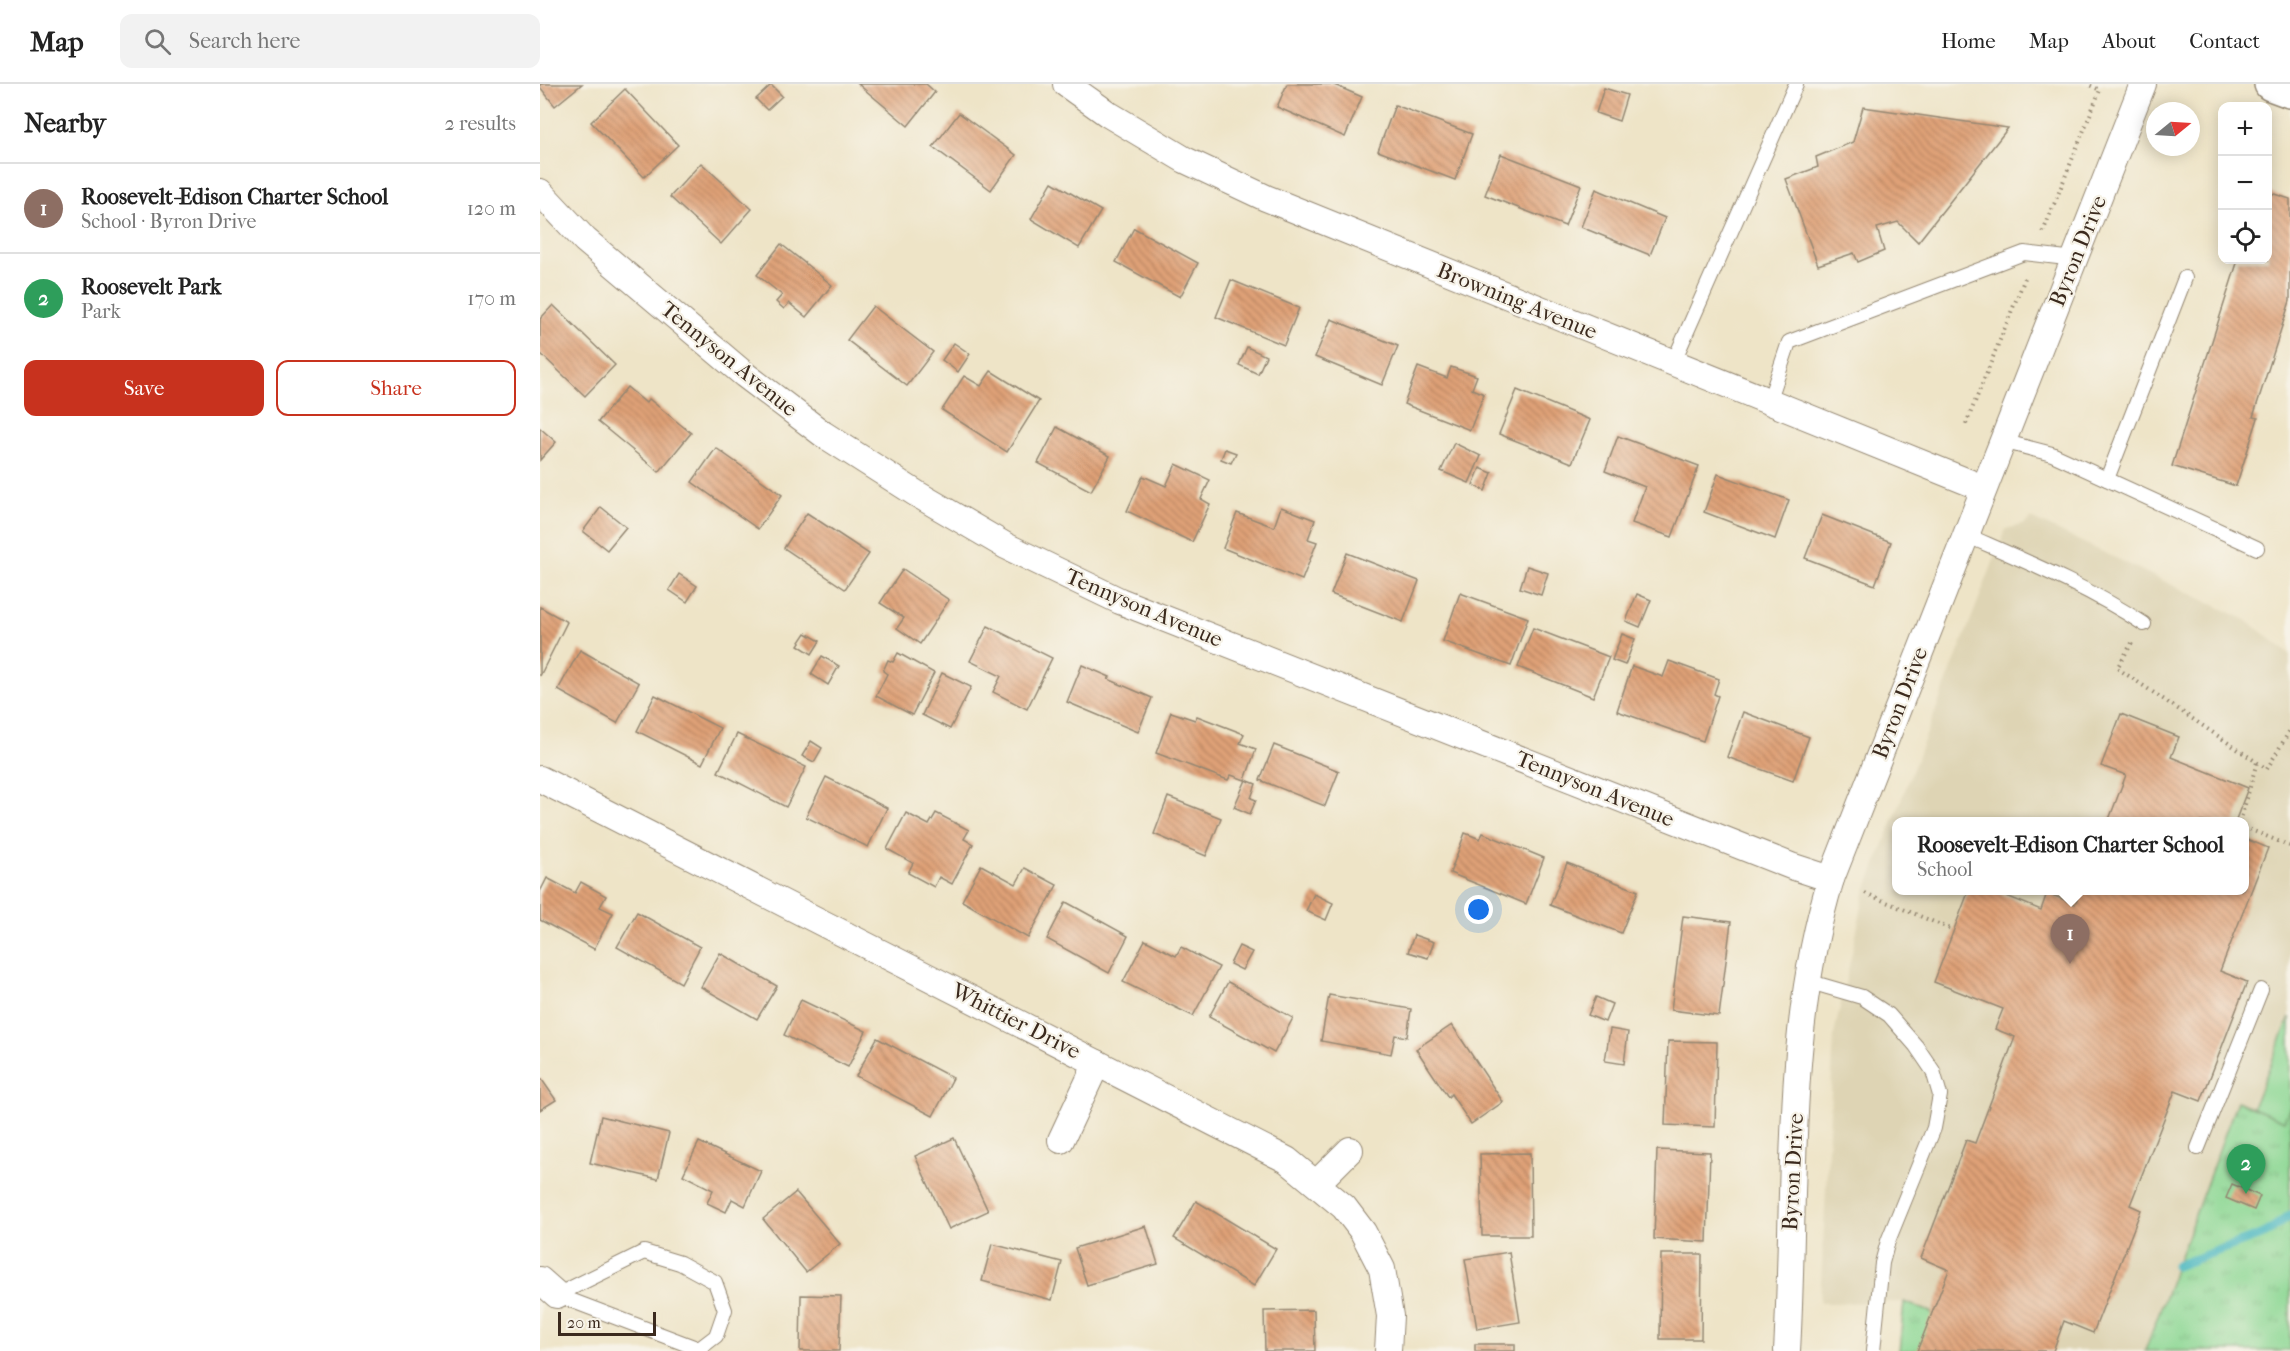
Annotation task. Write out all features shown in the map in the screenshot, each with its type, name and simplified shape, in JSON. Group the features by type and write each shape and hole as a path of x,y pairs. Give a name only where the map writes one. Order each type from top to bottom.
{"street":[{"name":"Browning Avenue","path":"1066,84 1108,114 1185,160 1266,198 1983,488"},
{"name":"Byron Drive","path":"1787,1351 1790,1194 1798,1055 1807,981 1818,921 1831,879 2143,84"},
{"name":"Tennyson Avenue","path":"540,192 585,240 745,375 788,408 823,434 917,494 1006,546 1120,601 1768,857 1831,879"},
{"name":"Whittier Drive","path":"540,779 1287,1160 1344,1207 1363,1232 1382,1269 1390,1316 1388,1351"},
{"path":"1061,1140 1097,1063"},
{"path":"1317,1183 1350,1150"}],"lane":[{"path":"1673,363 1796,84"},
{"path":"1768,402 1789,342 2024,253 2075,259"},
{"path":"2107,479 2185,278"},
{"path":"2002,441 2052,454 2257,548"},
{"path":"1965,535 2064,578 2144,624"},
{"path":"1807,981 1863,997 1889,1015 1916,1046 1933,1071 1940,1095 1934,1128 1888,1240 1882,1263 1873,1351"},
{"path":"2198,1148 2261,990"},
{"path":"644,1252 680,1263 715,1282 725,1310 716,1336 699,1349 549,1287 644,1252"}],"path":[{"path":"2144,624 2117,668 2267,769 2290,730"},
{"path":"2241,817 2257,762"},
{"path":"2249,829 2290,846"},
{"path":"1865,893 1953,930"}],"shaded area":[{"path":"2031,518 2246,620 2290,654 2290,1181 2176,1266 2145,1351 2033,1351 1904,1302 1820,1303 1834,1035 1865,893 1892,823 1892,895 2249,895 2249,817 1894,817 2006,529 2025,524"}],"green space":[{"path":"2290,1017 2290,1174 2231,1161"},
{"path":"2237,1101 2284,1121 2290,1107 2290,1351 2145,1351"},
{"path":"1904,1302 2033,1351 1899,1351"}],"building":[{"path":"540,84 582,84 555,106"},
{"path":"858,84 926,84 935,92 908,126"},
{"path":"1287,84 1332,84 1362,97 1345,137 1277,107"},
{"path":"771,85 782,96 767,110 756,99"},
{"path":"1604,88 1627,95 1619,121 1596,113"},
{"path":"625,89 678,145 644,177 591,122"},
{"path":"1395,105 1472,134 1455,180 1378,151"},
{"path":"1863,107 2008,128 1918,242 1898,222 1877,228 1884,251 1858,262 1854,253 1818,265 1786,179 1818,167 1816,157 1853,142"},
{"path":"959,113 1016,155 991,190 933,147"},
{"path":"1501,154 1581,185 1565,226 1485,195"},
{"path":"701,163 752,209 721,244 670,197"},
{"path":"1052,182 1101,211 1079,248 1031,219"},
{"path":"1596,189 1665,218 1650,255 1581,227"},
{"path":"2272,193 2290,199 2290,301 2253,417 2258,418 2236,486 2172,466 2237,264 2272,264"},
{"path":"1134,228 1198,263 1180,297 1116,262"},
{"path":"781,244 832,285 806,317 789,303 784,309 776,302 782,295 757,275"},
{"path":"1231,280 1299,308 1284,345 1216,317"},
{"path":"553,305 615,365 585,396 540,353 540,319"},
{"path":"873,306 933,352 907,386 847,340"},
{"path":"1331,319 1398,346 1382,385 1315,357"},
{"path":"954,343 970,354 958,372 942,360"},
{"path":"1247,347 1266,356 1258,374 1239,365"},
{"path":"1418,367 1447,378 1451,367 1477,376 1472,389 1484,394 1470,430 1404,404"},
{"path":"991,371 1039,401 1007,452 942,410 964,376 981,386"},
{"path":"627,387 646,403 649,399 691,433 659,472 598,422"},
{"path":"1517,390 1590,420 1572,463 1499,434"},
{"path":"1057,427 1110,456 1091,491 1038,463"},
{"path":"540,428 556,442 540,460"},
{"path":"1618,436 1699,466 1672,537 1632,523 1645,487 1605,471"},
{"path":"1454,443 1481,456 1469,483 1441,471"},
{"path":"716,448 782,495 758,529 692,482"},
{"path":"1225,449 1236,453 1231,463 1221,459"},
{"path":"1176,464 1210,480 1201,499 1210,504 1192,542 1127,511 1143,476 1166,486"},
{"path":"1480,468 1492,473 1485,491 1473,485"},
{"path":"1718,474 1789,500 1775,539 1704,512"},
{"path":"601,507 626,527 607,550 583,531"},
{"path":"1281,507 1315,520 1308,539 1317,542 1302,580 1223,548 1237,513 1274,527"},
{"path":"807,513 869,554 845,589 784,548"},
{"path":"1822,515 1891,542 1875,585 1805,558"},
{"path":"1347,553 1419,581 1403,622 1331,594"},
{"path":"1527,566 1548,573 1541,595 1520,588"},
{"path":"903,569 949,600 920,644 897,628 904,618 880,603"},
{"path":"679,574 697,586 687,602 669,590"},
{"path":"1460,593 1528,618 1511,666 1443,641"},
{"path":"1637,594 1651,600 1640,627 1626,621"},
{"path":"540,607 567,622 540,676"},
{"path":"988,626 1052,658 1027,709 993,692 1001,676 970,661"},
{"path":"1533,628 1609,657 1593,697 1518,667"},
{"path":"806,633 820,641 812,654 798,645"},
{"path":"1622,634 1635,639 1625,665 1612,660"},
{"path":"580,650 639,683 617,723 558,690"},
{"path":"898,653 934,673 912,715 876,696 887,674 883,671 888,660 893,662"},
{"path":"822,656 839,666 828,685 811,674"},
{"path":"1669,661 1719,679 1714,694 1718,696 1703,741 1617,711 1632,666 1663,677"},
{"path":"1082,665 1152,698 1138,732 1067,702"},
{"path":"942,673 971,687 950,729 922,715"},
{"path":"655,695 720,728 702,764 637,731"},
{"path":"1171,712 1195,720 1197,716 1244,734 1240,743 1256,749 1245,780 1231,775 1228,780 1156,753"},
{"path":"1743,712 1809,737 1793,781 1727,757"},
{"path":"2121,714 2179,737 2171,757 2248,788 2237,817 2110,817 2126,775 2101,766"},
{"path":"737,734 806,767 786,807 718,772"},
{"path":"811,741 822,748 814,762 802,756"},
{"path":"1274,745 1339,771 1325,806 1260,780"},
{"path":"826,777 887,808 868,847 806,817"},
{"path":"1246,780 1256,784 1251,798 1256,800 1250,814 1234,807"},
{"path":"1168,797 1221,818 1206,856 1154,834"},
{"path":"906,813 929,825 936,813 969,830 964,839 973,844 952,884 939,877 934,887 908,873 913,863 887,849"},
{"path":"1465,833 1480,839 1483,833 1544,858 1526,904 1450,873"},
{"path":"2249,840 2268,848 2220,971 2247,982 2201,1101 2175,1091 2130,1205 2141,1210 2093,1333 2064,1321 2053,1351 1917,1351 1949,1270 1921,1258 1966,1140 1975,1143 2015,1037 1995,1029 2003,1009 1934,982 1967,895 2004,895 2041,910 2046,895 2075,904 2079,895 2249,895"},
{"path":"1567,863 1638,891 1621,933 1550,905"},
{"path":"981,865 1016,884 1025,868 1057,885 1028,938 962,901"},
{"path":"547,878 575,893 581,882 606,896 600,907 613,913 594,949 540,920 540,892"},
{"path":"1314,894 1333,903 1326,920 1306,911"},
{"path":"1066,902 1128,936 1109,973 1047,939"},
{"path":"637,912 700,947 681,983 617,947"},
{"path":"1683,916 1731,922 1719,1016 1671,1010"},
{"path":"1414,935 1434,942 1428,958 1408,952"},
{"path":"1145,940 1176,956 1181,947 1219,967 1193,1016 1123,982"},
{"path":"1239,946 1252,952 1242,970 1230,964"},
{"path":"720,953 777,986 757,1019 701,987"},
{"path":"1228,982 1293,1018 1274,1053 1209,1017"},
{"path":"1329,995 1411,1009 1407,1037 1395,1035 1391,1054 1321,1041"},
{"path":"1596,997 1612,1004 1605,1022 1588,1015"},
{"path":"801,1000 866,1031 848,1067 784,1035"},
{"path":"1452,1025 1503,1102 1471,1124 1451,1094 1448,1097 1416,1049"},
{"path":"1610,1029 1628,1032 1624,1064 1605,1061"},
{"path":"877,1038 953,1078 933,1116 856,1076"},
{"path":"1668,1041 1717,1042 1715,1127 1665,1125"},
{"path":"540,1077 556,1100 540,1110"},
{"path":"601,1116 669,1133 658,1179 590,1163"},
{"path":"954,1138 988,1211 949,1229 915,1156"},
{"path":"699,1142 761,1171 745,1206 732,1199 726,1212 707,1203 713,1190 683,1175"},
{"path":"1657,1150 1710,1152 1707,1242 1654,1239"},
{"path":"1530,1153 1531,1236 1482,1236 1480,1154"},
{"path":"2232,1184 2260,1196 2254,1210 2226,1198"},
{"path":"796,1192 840,1244 806,1272 763,1219"},
{"path":"1196,1201 1276,1249 1254,1286 1174,1238"},
{"path":"1146,1226 1158,1264 1087,1285 1075,1248"},
{"path":"992,1244 1062,1262 1052,1300 982,1281"},
{"path":"1509,1252 1520,1322 1477,1329 1465,1259"},
{"path":"1661,1254 1702,1254 1701,1339 1660,1339"},
{"path":"801,1295 841,1296 839,1351 800,1351"},
{"path":"1314,1310 1315,1351 1265,1351 1264,1311"},
{"path":"1475,1344 1515,1344 1515,1351 1475,1351"}],"waterway":[{"path":"2176,1266 2266,1233 2290,1215"}],"place":[{"name":"Roosevelt-Edison Charter School","path":"2070,964"},
{"name":"Roosevelt Park","path":"2246,1194"}]}
